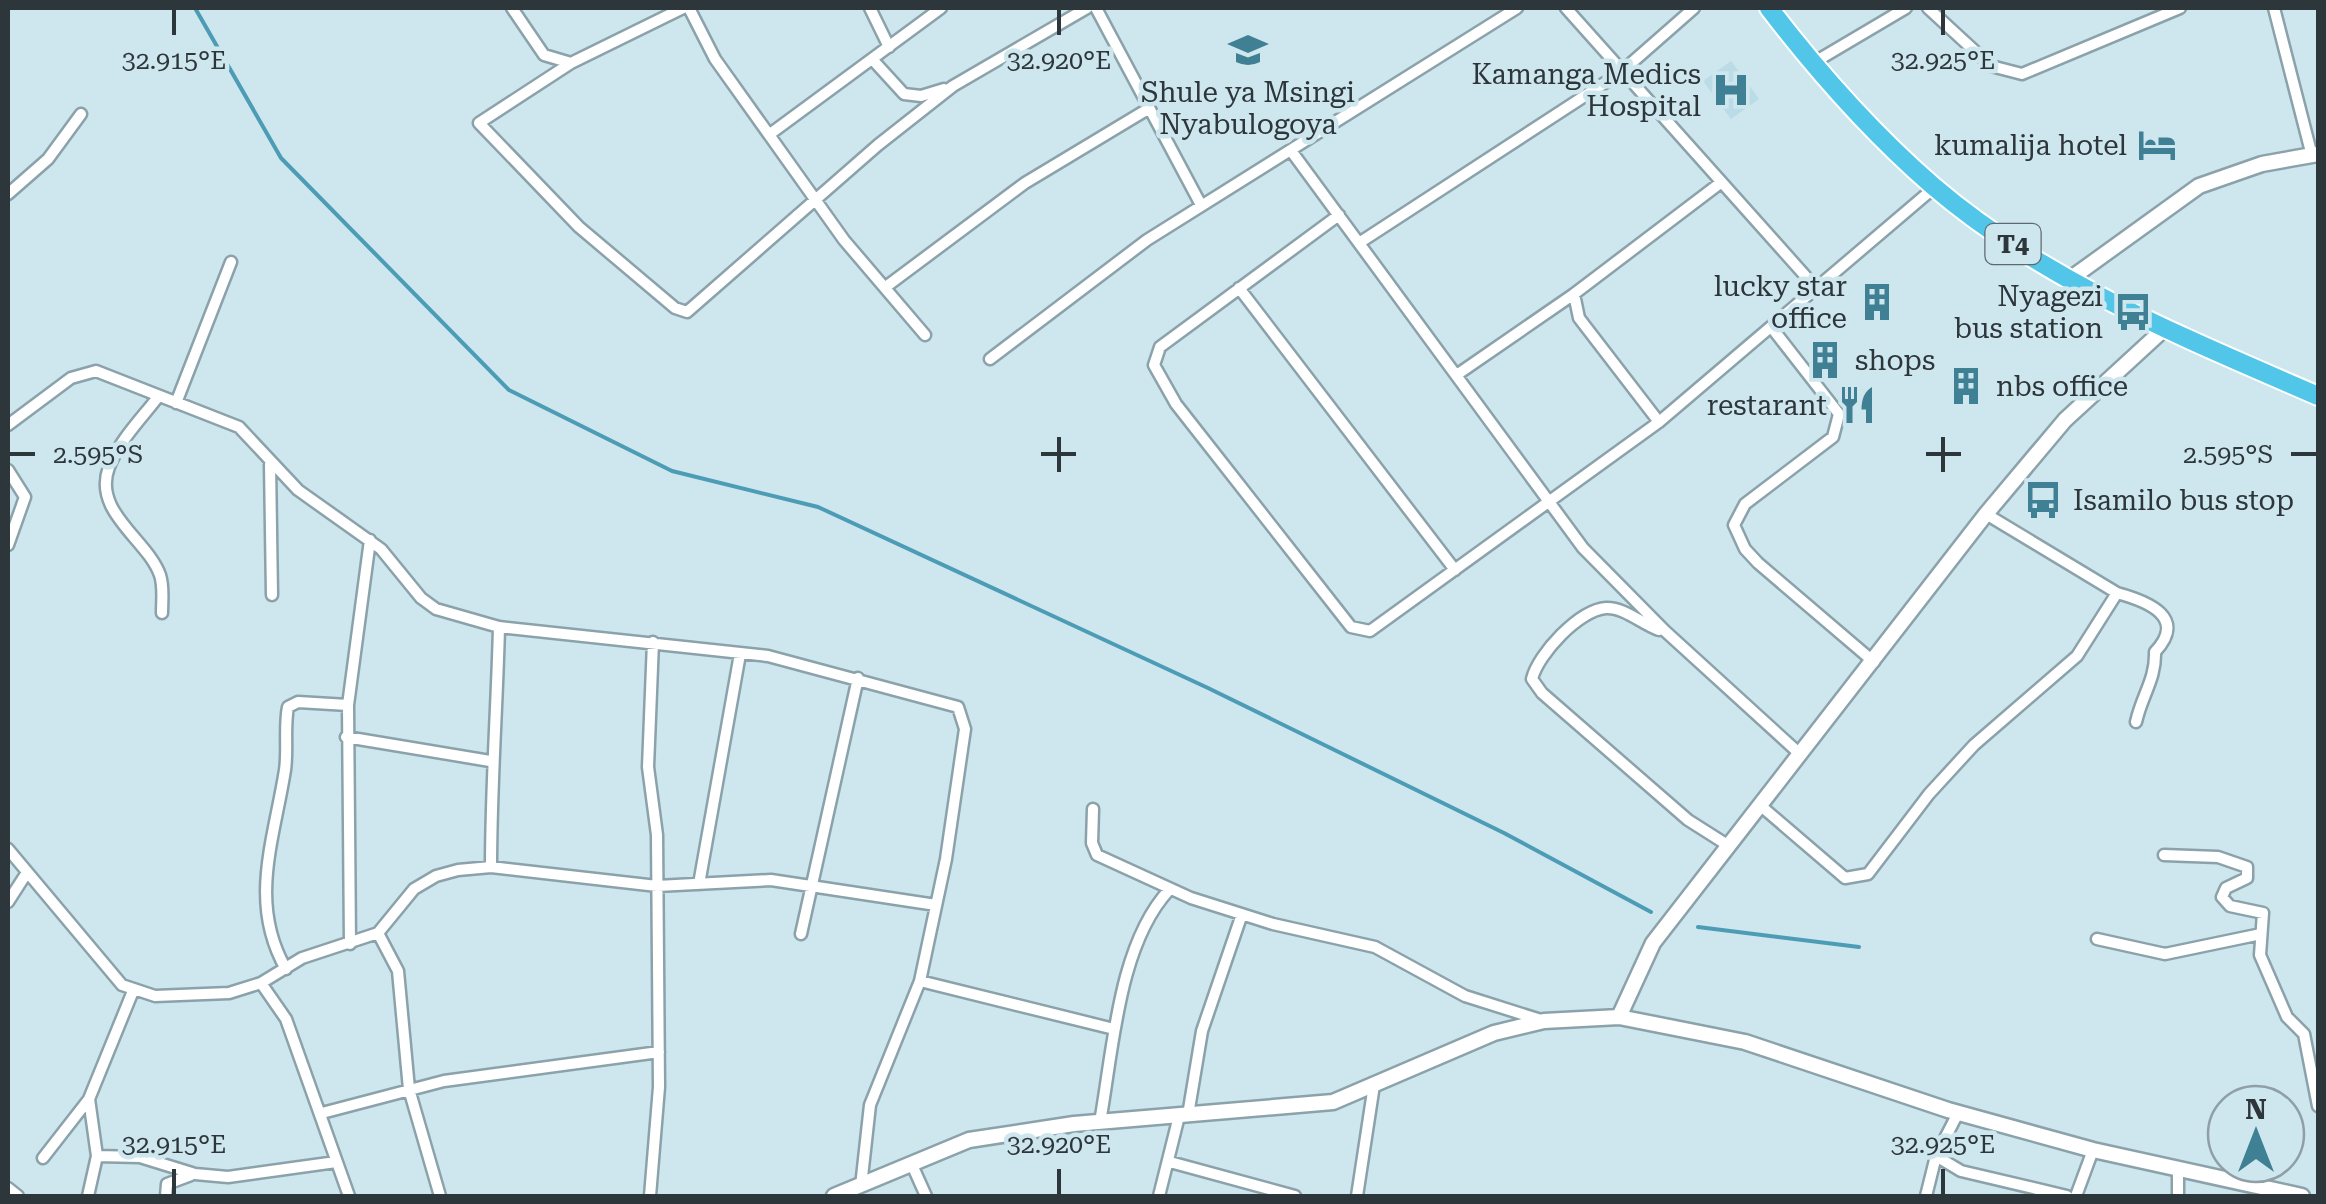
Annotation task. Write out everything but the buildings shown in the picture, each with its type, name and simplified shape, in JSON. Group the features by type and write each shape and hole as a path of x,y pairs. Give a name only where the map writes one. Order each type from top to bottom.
{"highway":[{"name":"T4","path":"1769,8 1866,122 1935,187 2070,279 2164,329 2318,396"}],"street":[{"path":"512,8 544,55 572,62"},
{"path":"925,335 815,200 715,59 686,8 572,62 490,112 480,126 588,235 675,308 693,311 815,200 953,86 1087,8"},
{"path":"870,8 889,46"},
{"path":"770,134 941,8"},
{"path":"1096,8 1201,206"},
{"path":"990,359 1201,206 1517,8"},
{"path":"1566,8 1719,184 1817,289"},
{"path":"1360,242 1620,73 1694,8"},
{"path":"1813,63 1906,8"},
{"path":"1928,8 1991,66 2022,74 2180,8"},
{"path":"2070,279 2199,186 2262,164 2315,155 2274,8"},
{"path":"872,59 904,94 921,96 953,86"},
{"path":"887,286 1025,183 1148,109"},
{"path":"8,194 48,159 81,114"},
{"path":"1292,152 1584,548 1664,631 1801,755"},
{"path":"1458,374 1574,294 1719,184"},
{"path":"1339,214 1156,352 1156,374 1356,630 1370,631 1660,422 1935,187"},
{"path":"176,403 230,262"},
{"path":"1239,288 1455,570"},
{"path":"1574,294 1579,318 1660,422"},
{"path":"1772,328 1839,414 1840,423 1833,437 1745,504 1734,525 1758,563 1874,662"},
{"path":"1619,1017 1653,943 1986,514 2065,420 2164,329"},
{"path":"8,424 82,372 96,371 240,427 298,490 370,540 420,598 436,609 499,626 768,656 950,703 963,713 961,757 920,981 870,1104 857,1190"},
{"path":"158,397 120,446 109,467 108,486 119,520 151,556 160,576 162,613"},
{"path":"270,463 272,594"},
{"path":"8,470 25,497 8,545"},
{"path":"1986,514 2167,620 2168,639 2155,652 2154,681 2145,693 2136,722"},
{"path":"350,944 346,737 370,540"},
{"path":"1761,806 1845,878 1868,874 1929,794 1974,745 2076,656 2117,593"},
{"path":"1664,631 1619,610 1604,608 1575,623 1532,679 1542,694 1636,770 1688,820 1730,846"},
{"path":"491,866 490,761 498,706 499,626"},
{"path":"650,1196 659,1052 657,835 648,767 652,642"},
{"path":"699,884 740,654"},
{"path":"801,934 809,883 858,678"},
{"path":"286,970 271,940 264,890 286,764 288,707 298,702 348,705"},
{"path":"346,737 490,761"},
{"path":"1093,810 1092,844 1098,855 1168,890 1242,914 1375,947 1465,996 1544,1021"},
{"path":"8,849 132,991 203,996 261,983 318,952 378,934 422,883 458,870 491,866 656,886 771,880 936,905"},
{"path":"2164,855 2245,864 2247,878 2226,888 2222,896 2230,906 2260,910 2265,918 2260,934 2266,976 2288,1017 2304,1034 2318,1106"},
{"path":"8,902 26,874"},
{"path":"1100,1122 1114,1029 1147,920 1168,890"},
{"path":"1159,1196 1184,1116 1202,1031 1242,914"},
{"path":"378,934 398,971 409,1089 440,1196"},
{"path":"2097,939 2165,954 2260,934"},
{"path":"920,981 1114,1029"},
{"path":"261,983 286,1019 349,1196"},
{"path":"43,1158 89,1099 132,991"},
{"path":"834,1196 913,1167 969,1140 1100,1122 1332,1102 1494,1033 1544,1021 1619,1017 1745,1042 1958,1113 2093,1150 2178,1172 2302,1196"},
{"path":"322,1113 409,1089 581,1060 659,1052"},
{"path":"1357,1196 1374,1085"},
{"path":"88,1196 97,1156 89,1099"},
{"path":"1926,1196 1936,1156 1958,1113"},
{"path":"2076,1196 2093,1150"},
{"path":"97,1156 140,1157 195,1174"},
{"path":"1936,1156 1961,1170 2067,1196"},
{"path":"166,1196 168,1184 174,1179 195,1174 261,1175 336,1162"},
{"path":"1170,1162 1294,1196"},
{"path":"913,1167 926,1196"},
{"path":"2178,1172 2178,1196"},
{"path":"8,1188 18,1196"}],"shaded area":[{"name":"Kamanga Medics Hospital","path":"1731,61 1759,99 1731,119 1703,81"}],"waterway":[{"path":"195,8 281,158 509,390 672,471 818,507 1208,688 1504,833 1651,912"},
{"path":"1698,927 1859,947"}],"place":[{"name":"Shule ya Msingi Nyabulogoya","path":"1248,50"},
{"name":"Kamanga Medics Hospital","path":"1731,90"},
{"name":"kumalija hotel","path":"2157,145"},
{"name":"lucky star office","path":"1877,302"},
{"name":"Nyagezi bus station","path":"2133,312"},
{"name":"shops","path":"1825,360"},
{"name":"nbs office","path":"1966,386"},
{"name":"restarant","path":"1857,405"},
{"name":"Isamilo bus stop","path":"2043,500"}]}
